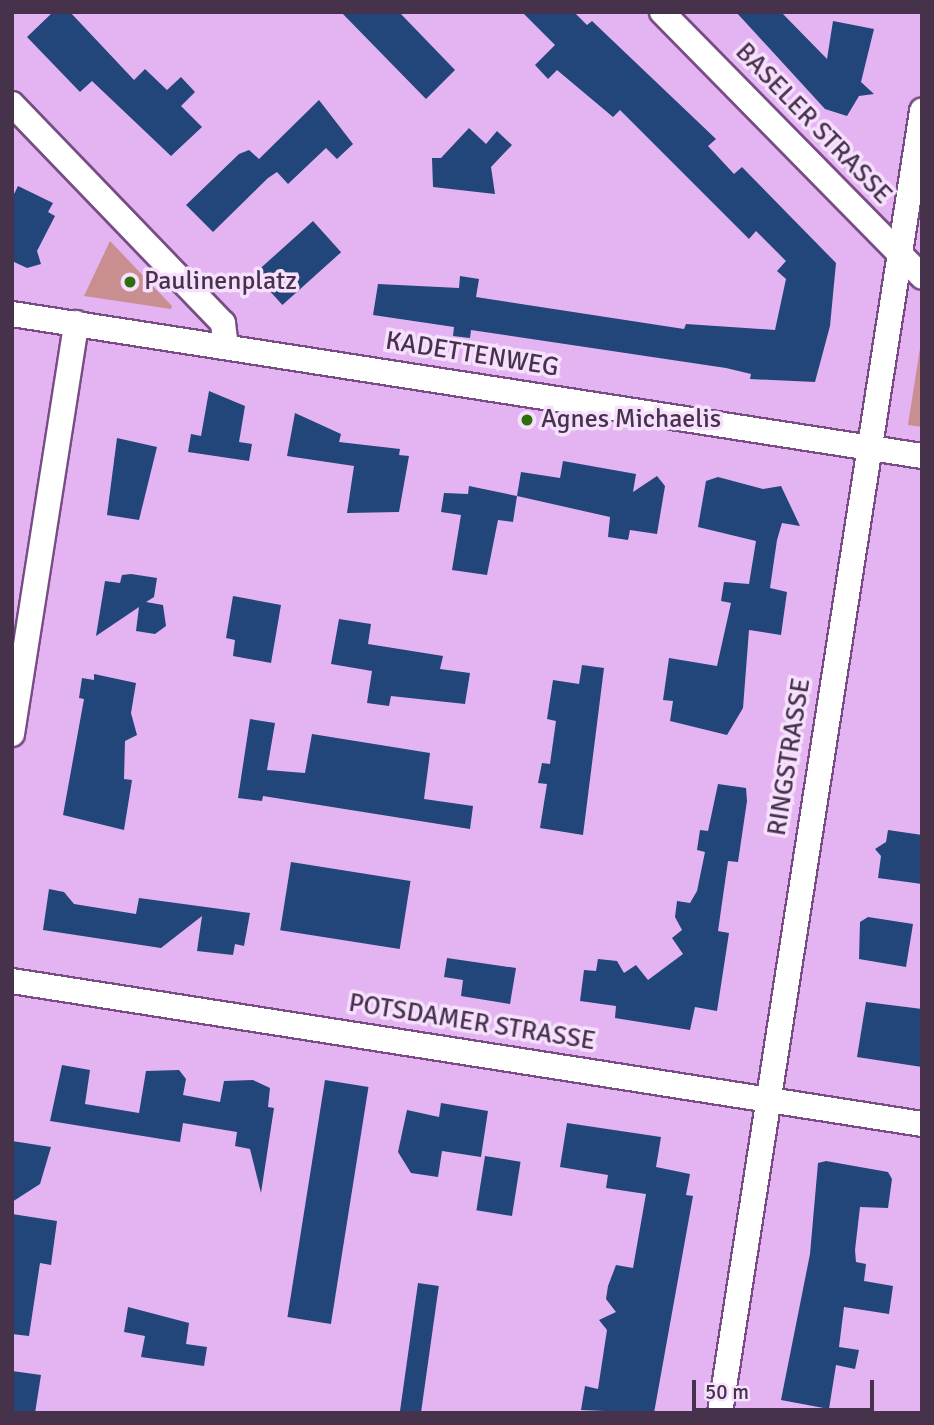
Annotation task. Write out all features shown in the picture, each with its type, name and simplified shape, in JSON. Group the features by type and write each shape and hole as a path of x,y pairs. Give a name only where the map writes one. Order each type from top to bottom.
{"street":[{"name":"BASELER STRASSE","path":"662,12 922,277"},
{"path":"12,104 223,323 226,347"},
{"name":"RINGSTRASSE","path":"720,1413 922,111"},
{"name":"KADETTENWEG","path":"12,314 922,456"},
{"path":"12,734 76,323"},
{"name":"POTSDAMER STRASSE","path":"12,981 922,1124"}],"shaded area":[{"path":"110,241 172,306 171,309 84,296"},
{"path":"922,335 922,427 908,425"}],"building":[{"path":"53,12 70,12 134,80 145,69 167,90 181,77 195,92 181,106 202,127 171,156 92,81 80,92 27,37"},
{"path":"341,12 399,12 455,70 426,99"},
{"path":"522,12 574,12 587,25 592,21 716,139 708,146 734,174 742,167 836,263 830,326 815,382 750,379 751,374 726,368 471,330 470,338 453,336 454,327 373,315 378,284 459,288 460,276 479,279 476,297 684,329 686,324 775,330 786,279 777,271 786,261 756,231 749,239 620,110 613,117 557,70 548,79 535,65 555,45"},
{"path":"736,12 783,14 827,59 833,21 874,29 861,82 874,94 859,96 847,116 825,109"},
{"path":"319,100 353,144 337,159 326,148 288,184 277,172 213,232 186,205 239,154 249,150 259,159"},
{"path":"469,128 486,144 497,131 512,145 491,167 495,194 433,187 432,158 441,158"},
{"path":"18,186 53,203 48,212 55,216 37,251 41,264 27,268 12,261 12,198"},
{"path":"313,221 341,252 282,305 254,274"},
{"path":"209,391 245,406 239,442 252,444 249,461 188,452 191,434 201,436"},
{"path":"295,413 341,434 339,442 400,449 399,455 409,456 399,512 347,513 354,466 287,456"},
{"path":"117,438 157,447 139,520 107,515"},
{"path":"563,461 636,474 633,492 657,476 665,486 657,534 630,530 628,540 608,537 610,517 517,496 521,472 560,478"},
{"path":"718,477 763,489 781,486 800,526 782,523 777,540 770,588 787,592 781,635 749,630 743,708 727,735 670,721 673,701 663,700 669,658 717,666 731,603 721,601 724,582 749,584 756,541 698,527 706,481"},
{"path":"469,486 517,496 513,522 498,520 487,575 452,570 461,515 441,512 444,493 468,494"},
{"path":"122,575 157,578 154,597 146,602 163,605 166,626 155,634 136,631 139,607 96,636 105,581 120,583"},
{"path":"233,596 281,605 271,663 233,656 235,640 226,638"},
{"path":"339,619 371,624 368,644 443,656 440,669 470,673 465,704 391,696 389,706 367,703 372,671 331,664"},
{"path":"582,665 604,668 583,835 540,828 547,784 538,783 542,763 550,764 556,721 547,719 553,680 579,684"},
{"path":"94,674 136,683 131,713 137,735 125,741 124,779 132,780 124,830 63,815 84,699 79,698 82,678 94,680"},
{"path":"250,719 275,723 267,770 305,773 312,734 430,753 424,799 473,806 470,829 263,796 262,801 238,798"},
{"path":"718,784 746,788 747,801 738,862 728,861 718,931 729,933 717,1011 695,1007 690,1030 615,1018 616,1006 580,1001 584,970 596,971 598,959 617,961 624,973 636,965 648,980 683,954 672,938 682,930 675,917 677,901 690,903 697,891 705,852 697,850 700,830 708,831"},
{"path":"888,830 922,835 922,884 878,878 881,856 875,849 886,842"},
{"path":"291,862 411,881 400,949 280,930"},
{"path":"49,889 64,892 74,904 136,914 139,898 250,913 244,946 235,944 233,955 197,951 202,916 161,948 43,930"},
{"path":"868,917 913,924 906,967 859,959 860,922"},
{"path":"447,958 516,968 510,1004 461,996 463,980 444,977"},
{"path":"866,1002 922,1009 922,1067 857,1057"},
{"path":"62,1065 90,1070 85,1104 139,1113 146,1071 179,1070 186,1079 183,1095 220,1102 224,1081 253,1080 270,1088 268,1107 274,1108 261,1193 250,1149 235,1146 237,1132 183,1123 180,1142 50,1121"},
{"path":"325,1080 368,1087 331,1324 287,1317"},
{"path":"441,1103 488,1111 481,1157 442,1151 438,1177 411,1173 398,1152 407,1110 439,1117"},
{"path":"567,1123 661,1137 656,1167 690,1174 686,1195 693,1196 654,1413 581,1410 585,1386 598,1389 607,1330 599,1320 616,1312 606,1299 616,1265 633,1268 646,1194 606,1188 608,1175 560,1167"},
{"path":"12,1141 51,1147 40,1184 12,1202"},
{"path":"485,1156 521,1162 512,1216 476,1210"},
{"path":"826,1161 888,1172 892,1179 888,1208 860,1207 855,1250 856,1262 866,1264 864,1281 893,1286 889,1314 844,1307 839,1347 859,1350 855,1369 836,1365 829,1409 781,1400 810,1254 818,1163"},
{"path":"12,1214 57,1221 51,1265 40,1263 29,1336 12,1334"},
{"path":"418,1283 439,1286 421,1413 400,1413"},
{"path":"128,1307 189,1323 186,1344 207,1347 204,1366 141,1357 145,1336 124,1332"},
{"path":"12,1371 41,1375 35,1413 12,1413"}],"place":[{"name":"Paulinenplatz","path":"130,282"},
{"name":"Agnes Michaelis","path":"527,420"}]}
